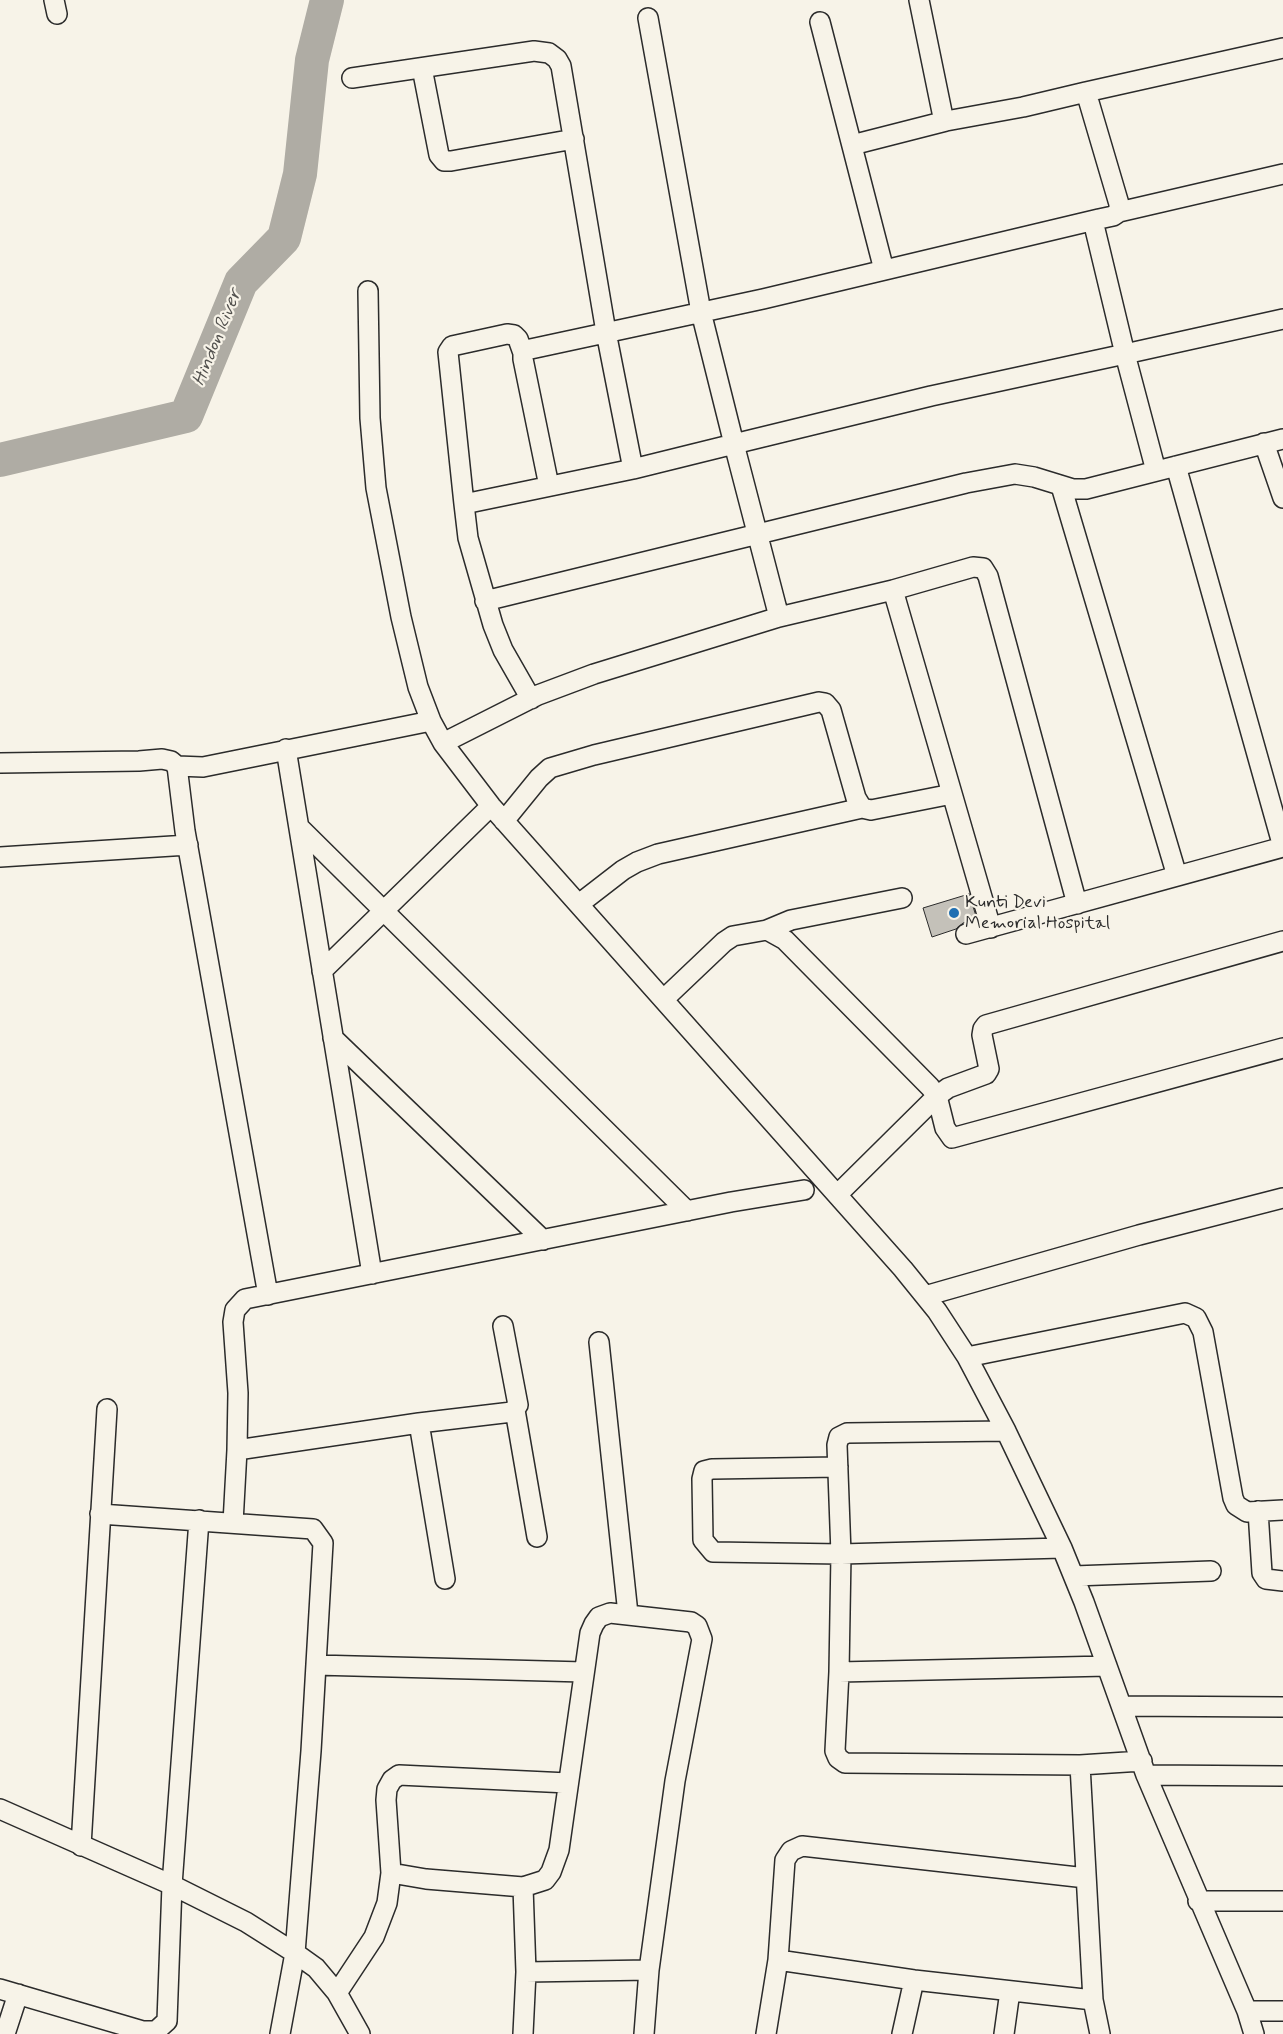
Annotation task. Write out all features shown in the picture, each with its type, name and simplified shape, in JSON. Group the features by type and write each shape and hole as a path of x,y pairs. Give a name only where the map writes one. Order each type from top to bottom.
{"street":[{"path":"919,0 942,117 946,121"},
{"path":"648,18 701,312 780,617"},
{"path":"820,22 884,270"},
{"path":"852,145 946,121 1023,107 1283,48"},
{"path":"352,78 534,52 549,54 558,59 561,66 574,139 606,332 633,469"},
{"path":"422,68 439,155 444,161 574,139"},
{"path":"1086,92 1119,204 1119,212"},
{"path":"523,353 526,350 884,270 1283,174"},
{"path":"1099,218 1094,225 1095,232 1156,471"},
{"path":"368,292 370,418 376,488 401,617 418,687 431,721 443,743 491,806 838,1194 937,1311 967,1357 1006,1431 1074,1576 1144,1768 1198,1901 1247,2011 1254,2034"},
{"path":"464,504 633,469 931,396 1158,348 1283,319"},
{"path":"531,699 503,650 485,601 468,538 448,352 452,346 507,334 518,339 523,353 549,486"},
{"path":"485,601 966,483 1014,474 1034,477 1073,489 1086,489 1283,439"},
{"path":"1264,443 1283,498"},
{"path":"966,934 1283,847 1176,466"},
{"path":"1061,486 1177,876"},
{"path":"443,743 531,699 594,674 780,617 894,590 973,567 982,568 988,576 1077,904"},
{"path":"894,590 990,928"},
{"path":"504,821 539,778 550,768 594,755 819,702 825,703 831,710 856,798 862,808"},
{"path":"177,766 203,767 431,721"},
{"path":"286,749 372,1274"},
{"path":"0,763 162,759 171,760 177,766 188,845 268,1295"},
{"path":"579,904 623,870 658,854 862,808 871,810 952,794"},
{"path":"322,971 491,806"},
{"path":"299,827 687,1211"},
{"path":"0,857 188,845"},
{"path":"664,999 724,942 733,936 767,930 791,920 902,898"},
{"path":"767,930 785,940 919,1075 937,1096 948,1136 956,1138 1283,1048"},
{"path":"838,1194 937,1096 948,1088 986,1074 989,1069 982,1035 986,1025 1283,941"},
{"path":"333,1038 543,1240"},
{"path":"233,1522 238,1393 233,1322 235,1310 245,1300 687,1211 804,1190"},
{"path":"925,1296 1139,1234 1283,1198"},
{"path":"967,1357 1185,1314 1196,1318 1203,1332 1232,1498 1236,1505 1247,1512 1283,1510"},
{"path":"503,1326 518,1405 515,1410 537,1537"},
{"path":"599,1342 628,1614"},
{"path":"81,1846 107,1410"},
{"path":"237,1450 515,1410"},
{"path":"419,1423 446,1579"},
{"path":"1006,1431 847,1433 839,1437 837,1445 841,1554 839,1672 835,1751 838,1758 845,1763 1080,1765 1283,1776"},
{"path":"838,1467 712,1469 704,1471 702,1479 703,1540 713,1552 841,1554 1062,1548"},
{"path":"1258,1511 1262,1573 1266,1579 1283,1581"},
{"path":"100,1514 313,1529 321,1537 323,1543 316,1665 295,1953 280,2034"},
{"path":"0,1989 143,2031 162,2030 168,2022 172,1885 199,1520"},
{"path":"1074,1576 1211,1571"},
{"path":"392,1874 426,1879 523,1887 545,1880 551,1872 559,1850 590,1634 599,1617 610,1613 691,1622 697,1626 702,1639 674,1781 650,1970 644,2034"},
{"path":"316,1665 584,1672"},
{"path":"839,1672 1107,1666"},
{"path":"1122,1706 1283,1707"},
{"path":"1080,1765 1093,2000 1100,2034"},
{"path":"337,1993 368,1947 381,1923 387,1903 392,1874 386,1800 392,1780 398,1775 568,1783"},
{"path":"0,1809 172,1885 246,1922 316,1968 337,1993 360,2034"},
{"path":"766,2034 778,1960 785,1860 791,1851 802,1846 1086,1878"},
{"path":"523,1887 526,1972 523,2034"},
{"path":"1198,1901 1283,1901"},
{"path":"778,1960 914,1980 1093,2000"},
{"path":"526,1972 650,1970"},
{"path":"902,2034 914,1980"},
{"path":"1004,2034 1010,1991"},
{"path":"5,2034 18,1994"},
{"path":"1247,2011 1283,2011"}],"building":[{"path":"969,894 977,919 932,937 923,908"}],"waterway":[{"name":"Hindon River","path":"0,460 186,416 241,282 284,238 300,174 312,60 327,0"}],"place":[{"name":"Kunti Devi Memorial Hospital","path":"954,913"}]}
